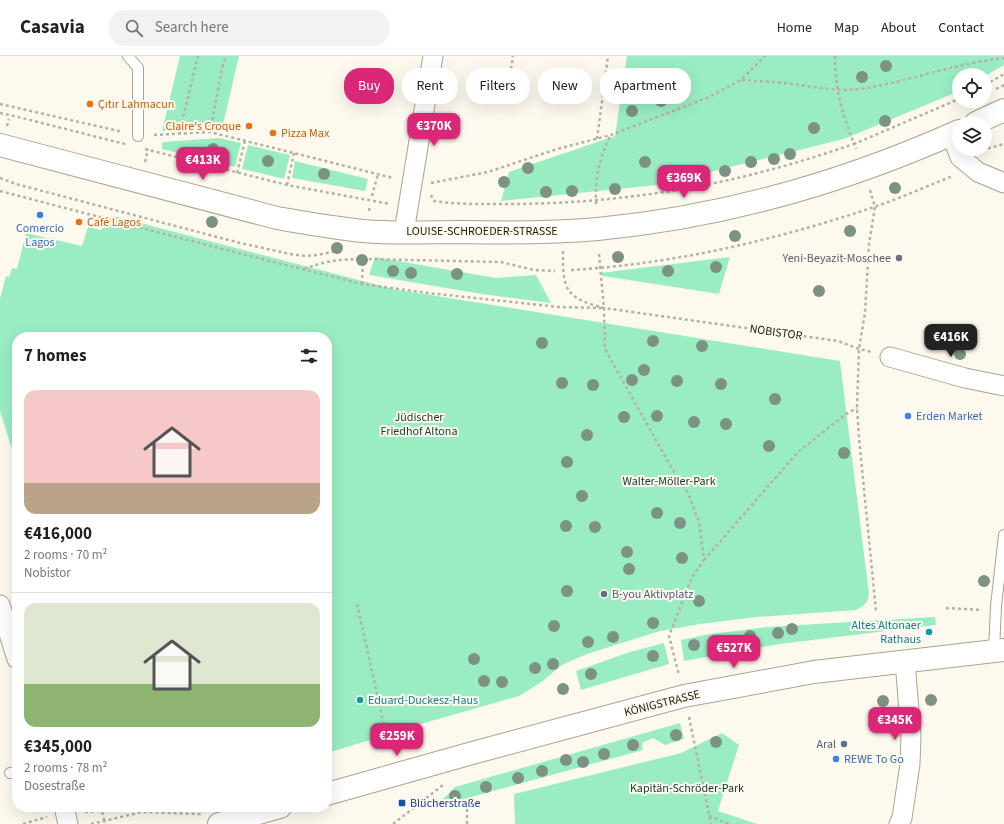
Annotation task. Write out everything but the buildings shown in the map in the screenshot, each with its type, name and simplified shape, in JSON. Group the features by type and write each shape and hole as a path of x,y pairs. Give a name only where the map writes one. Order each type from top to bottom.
{"street":[{"path":"404,232 433,56"},
{"path":"991,116 1004,110"},
{"name":"LOUISE-SCHROEDER-STRASSE","path":"0,145 277,218 323,226 366,231 490,233 598,229 700,214 757,202 798,191 863,170 952,133"},
{"path":"960,156 972,168 1004,183"},
{"path":"890,357 964,378 1004,386"},
{"path":"0,605 12,643"},
{"name":"KÖNIGSTRASSE","path":"332,793 684,696 814,672 999,651"},
{"path":"899,824 902,818 910,764 905,661"},
{"path":"65,812 68,824"},
{"path":"211,819 251,812"}],"lane":[{"path":"128,56 138,68 138,136"},
{"path":"999,651 996,611 1004,535"}],"path":[{"path":"179,134 198,56"},
{"path":"210,132 223,64 226,56"},
{"path":"511,68 513,56"},
{"path":"597,139 608,56"},
{"path":"426,184 488,172 556,149 611,135 709,97 741,80 765,56"},
{"path":"835,56 837,90 842,113 875,207 869,244 865,313 859,349 857,408 876,611"},
{"path":"741,80 792,84 837,90 866,88 984,60 1004,58"},
{"path":"992,80 1004,74"},
{"path":"428,190 434,201 454,204 596,202 726,181 773,169 854,144 952,102"},
{"path":"0,104 11,109 138,136 210,132 398,179"},
{"path":"0,114 10,115 133,146"},
{"path":"596,202 597,174 603,152 611,135"},
{"path":"140,183 152,136"},
{"path":"237,173 245,141"},
{"path":"140,148 287,185 408,207"},
{"path":"287,185 294,153"},
{"path":"571,270 658,261 728,248 789,234 875,207 972,168"},
{"path":"372,196 378,174"},
{"path":"0,191 362,284 406,291 559,308 604,308"},
{"path":"599,254 604,308 605,349 671,467 688,492 699,522 704,560"},
{"path":"304,269 341,258 363,257 501,262 534,270 555,271"},
{"path":"362,284 363,257"},
{"name":"NOBISTOR","path":"563,271 566,284 571,294 586,302 604,308 838,340 859,349 890,357"},
{"path":"711,824 684,696 669,636 692,577 704,560 798,452 846,414 857,408"},
{"path":"357,604 386,734"},
{"path":"946,608 996,611"},
{"path":"393,824 445,783"},
{"path":"467,824 468,805"},
{"path":"90,824 142,812 211,819"},
{"path":"709,815 729,824"}],"green space":[{"path":"180,56 239,56 222,129 162,131"},
{"path":"627,56 1004,57 1004,65 992,72 992,68 952,68 952,94 844,139 657,185 501,201 509,172 615,136 620,104 691,104 691,68 625,68"},
{"path":"219,138 241,143 235,167 162,149 162,142"},
{"path":"248,145 290,155 284,179 242,169"},
{"path":"295,161 368,179 365,191 292,178"},
{"name":"Walter-Möller-Park","path":"114,216 393,289 840,361 869,594 867,602 856,610 757,617 700,624 660,631 587,654 562,665 543,681 519,696 386,734 332,752 332,332 12,332 12,449 0,411 0,299 6,276 9,277 12,268 17,269 26,233 82,246 88,227 101,230"},
{"path":"375,257 496,278 536,275 551,303 482,294 369,275"},
{"path":"730,257 719,294 603,276 600,273"},
{"path":"935,617 936,625 780,644 684,661 681,640 704,635 765,627"},
{"path":"664,643 669,664 581,690 576,671 630,652"},
{"path":"680,723 684,739 665,745 653,738 642,743 643,750 435,807 455,787"},
{"name":"Kapitän-Schröder-Park","path":"722,733 739,745 718,811 757,824 515,824 514,794 681,753"}],"place":[{"name":"Çıtır Lahmacun","path":"90,104"},
{"name":"Claire's Croque","path":"249,126"},
{"name":"Pizza Max","path":"273,133"},
{"name":"Comercio Lagos","path":"40,215"},
{"name":"Café Lagos","path":"79,222"},
{"name":"Yeni-Beyazit-Moschee","path":"899,258"},
{"name":"Erden Market","path":"908,416"},
{"name":"B-you Aktivplatz","path":"604,594"},
{"name":"Altes Altonaer Rathaus","path":"929,632"},
{"name":"Eduard-Duckesz-Haus","path":"360,700"},
{"name":"Aral","path":"844,744"},
{"name":"REWE To Go","path":"836,759"},
{"name":"Blücherstraße","path":"402,803"}],"park label":[{"name":"Jüdischer Friedhof Altona","path":"419,424"}]}
